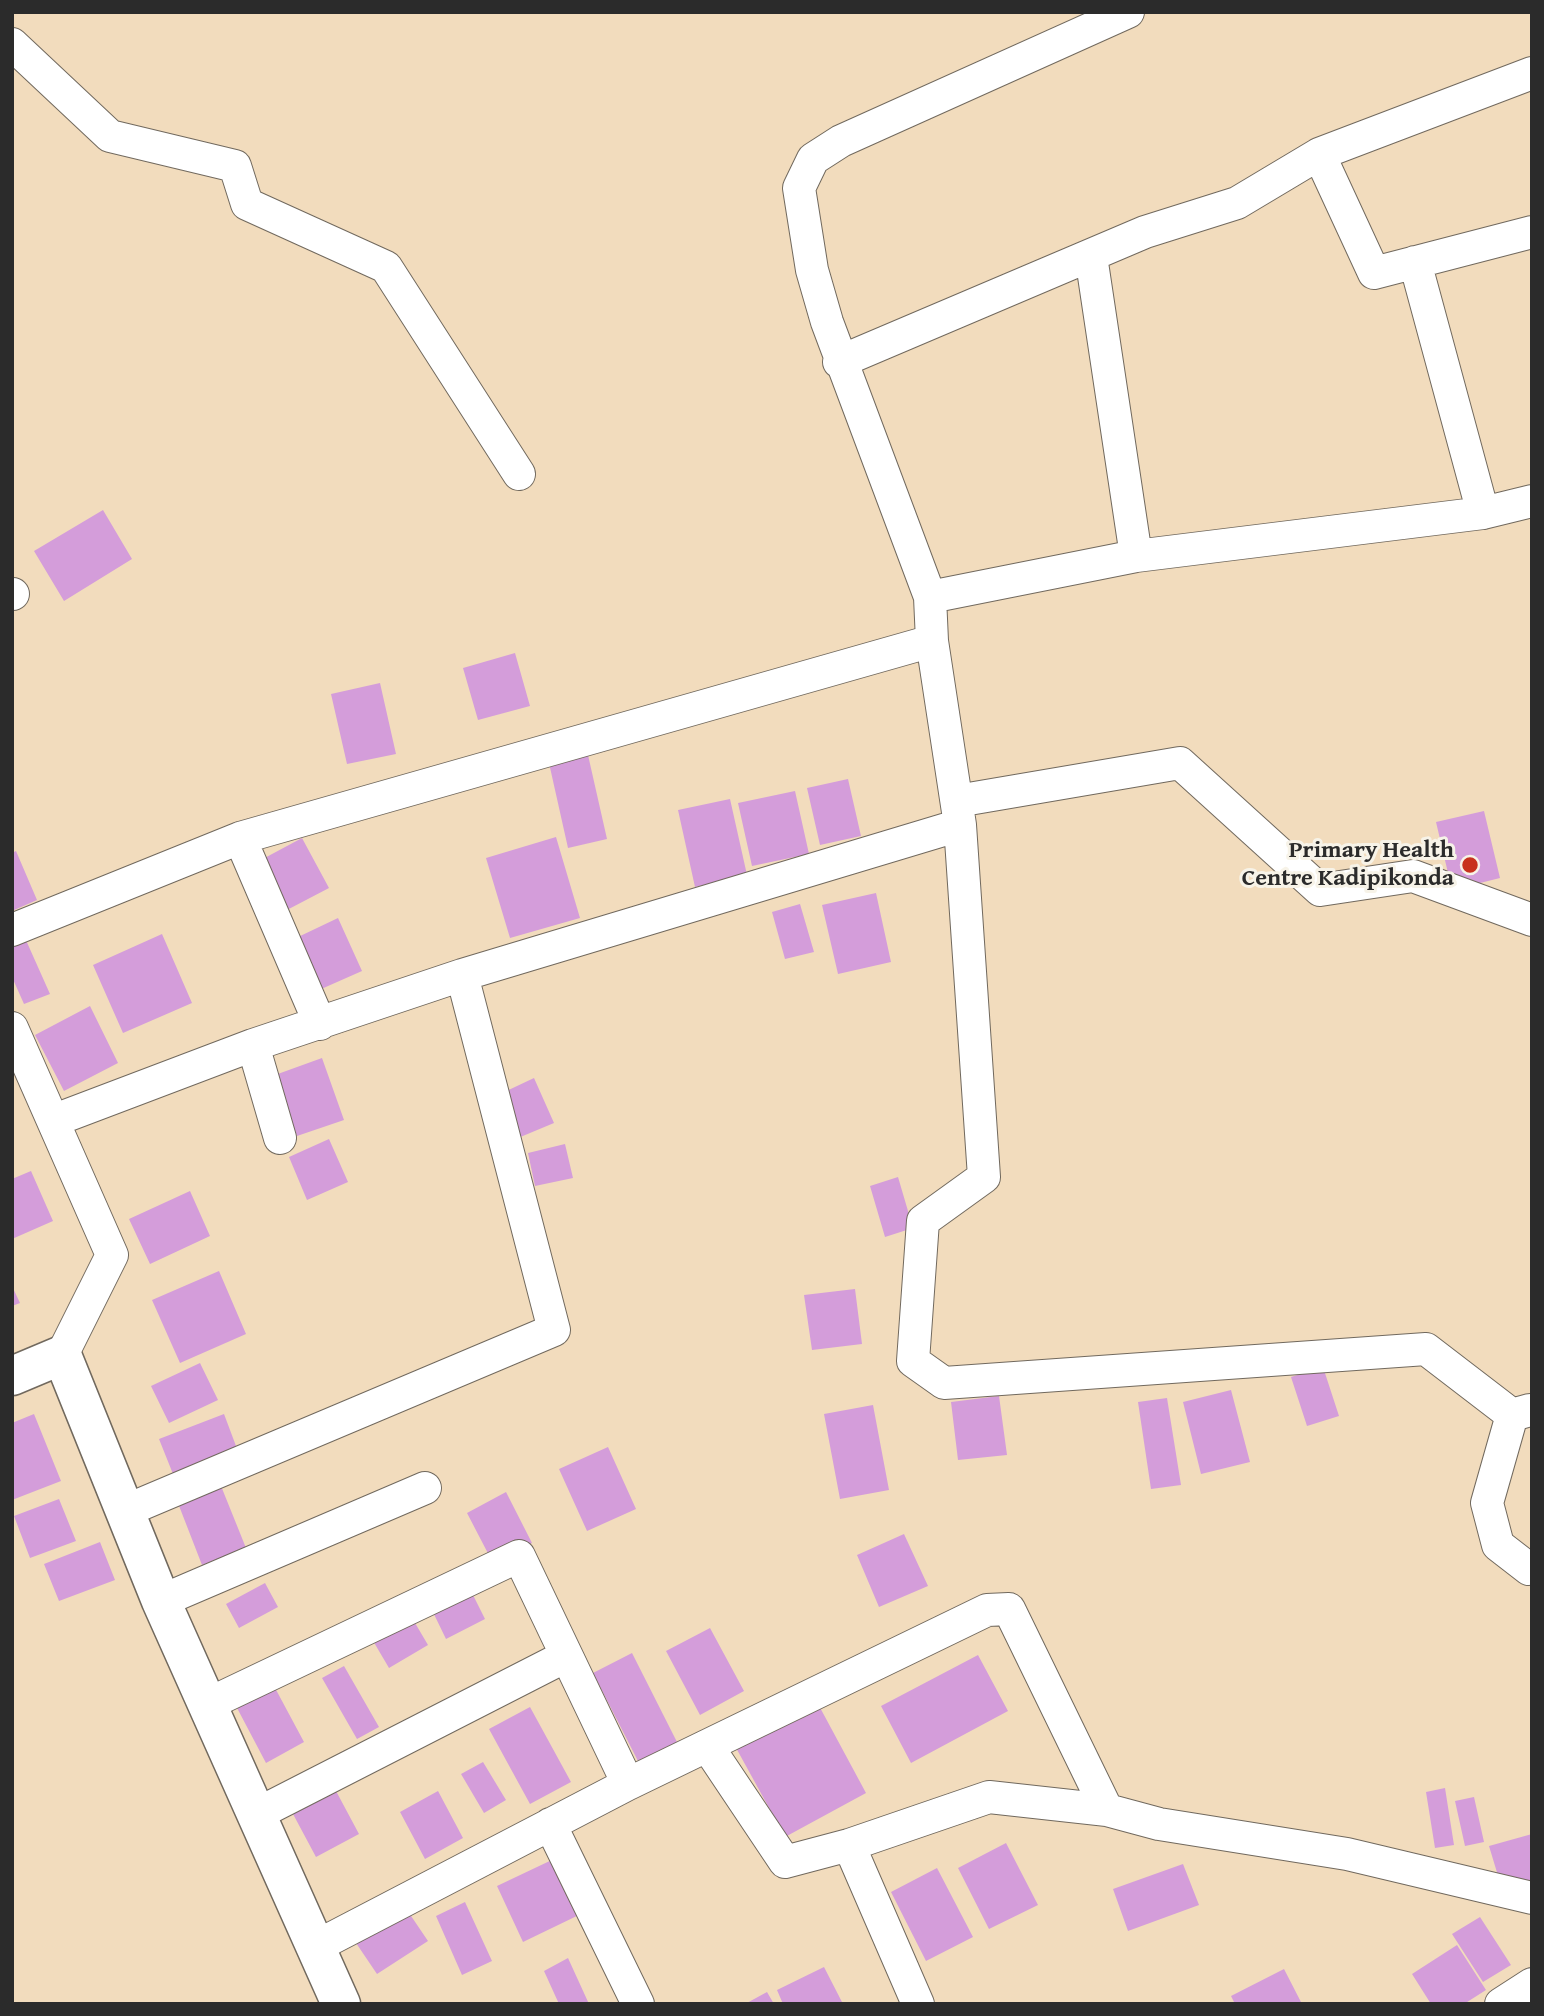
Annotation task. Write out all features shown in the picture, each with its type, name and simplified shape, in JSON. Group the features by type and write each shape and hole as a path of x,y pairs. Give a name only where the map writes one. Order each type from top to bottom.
{"street":[{"path":"1128,12 841,141 813,159 799,188 812,270 839,362 930,597 932,641 958,813 984,1177 923,1221 914,1361 943,1383 1426,1349 1522,1413 1487,1503 1498,1545 1529,1569"},
{"path":"12,44 110,136 235,166 247,204 386,267 519,474"},
{"path":"839,362 1145,232 1237,202 1319,154 1532,73"},
{"path":"1319,154 1374,273 1532,232"},
{"path":"1091,256 1136,556"},
{"path":"1415,262 1483,513"},
{"path":"930,597 1136,556 1483,513 1532,501"},
{"path":"12,930 240,838 932,641"},
{"path":"55,1120 253,1045 958,813 1180,763 1320,890 1413,876 1532,920"},
{"path":"240,838 320,1024"},
{"path":"125,1510 554,1330 462,975"},
{"path":"12,1028 55,1120 112,1255 62,1355 12,1376"},
{"path":"253,1045 280,1138"},
{"path":"62,1355 160,1601 341,2004"},
{"path":"160,1601 425,1488"},
{"path":"206,1705 519,1556 628,1784"},
{"path":"315,1947 628,1784 987,1610 1009,1609 1107,1810"},
{"path":"257,1814 566,1656"},
{"path":"708,1747 785,1862 849,1845 989,1797 1107,1810 1159,1824 1347,1854 1532,1898"},
{"path":"550,1824 638,2004"},
{"path":"849,1845 918,2004"},
{"path":"1502,2004 1532,1984"}],"building":[{"path":"103,510 132,559 64,601 34,551"},
{"path":"515,653 530,706 478,720 463,668"},
{"path":"380,683 396,754 347,764 331,694"},
{"path":"588,755 607,839 568,848 549,763"},
{"path":"848,779 861,836 820,845 807,788"},
{"path":"795,791 809,854 752,866 738,803"},
{"path":"730,799 747,875 695,887 678,810"},
{"path":"1484,811 1500,878 1452,890 1436,822"},
{"path":"556,837 580,918 510,938 486,858"},
{"path":"302,838 329,888 285,911 259,861"},
{"path":"16,851 37,900 12,911 12,853"},
{"path":"876,893 891,962 838,974 822,905"},
{"path":"800,904 814,952 785,959 772,912"},
{"path":"338,918 362,971 319,990 296,938"},
{"path":"162,934 192,1003 123,1033 93,965"},
{"path":"25,938 50,994 24,1004 12,977 12,944"},
{"path":"90,1006 118,1063 64,1091 35,1035"},
{"path":"322,1058 344,1120 297,1136 275,1075"},
{"path":"534,1078 554,1123 518,1138 498,1095"},
{"path":"329,1139 348,1182 307,1200 289,1157"},
{"path":"565,1144 573,1178 535,1186 528,1153"},
{"path":"31,1171 53,1221 12,1239 12,1179"},
{"path":"898,1177 913,1228 885,1237 870,1186"},
{"path":"190,1191 210,1236 150,1264 129,1219"},
{"path":"219,1271 246,1334 180,1363 152,1300"},
{"path":"12,1286 20,1303 12,1306"},
{"path":"855,1289 862,1344 812,1350 804,1295"},
{"path":"200,1363 218,1400 169,1423 151,1386"},
{"path":"1323,1367 1339,1416 1307,1426 1291,1377"},
{"path":"1231,1390 1250,1462 1201,1474 1183,1402"},
{"path":"999,1396 1007,1455 958,1460 951,1402"},
{"path":"1167,1398 1181,1485 1151,1489 1138,1402"},
{"path":"873,1405 889,1490 840,1499 824,1414"},
{"path":"34,1414 61,1481 12,1500 12,1423"},
{"path":"224,1414 239,1454 175,1479 159,1439"},
{"path":"608,1447 636,1509 587,1531 559,1469"},
{"path":"219,1481 246,1548 202,1565 176,1498"},
{"path":"506,1492 532,1543 493,1563 467,1513"},
{"path":"59,1499 76,1541 30,1558 14,1516"},
{"path":"904,1534 928,1586 879,1607 857,1555"},
{"path":"100,1542 115,1580 59,1601 44,1564"},
{"path":"265,1583 278,1607 239,1628 226,1604"},
{"path":"469,1587 485,1619 446,1639 430,1606"},
{"path":"408,1611 428,1645 389,1668 369,1634"},
{"path":"710,1628 744,1691 700,1715 666,1651"},
{"path":"632,1653 677,1742 638,1761 593,1673"},
{"path":"978,1655 1008,1711 911,1763 881,1706"},
{"path":"344,1666 379,1727 357,1739 322,1678"},
{"path":"274,1686 304,1742 266,1763 236,1706"},
{"path":"817,1702 866,1793 785,1837 735,1746"},
{"path":"530,1707 571,1782 530,1804 489,1729"},
{"path":"483,1762 506,1800 484,1813 461,1774"},
{"path":"1445,1788 1454,1845 1435,1848 1426,1792"},
{"path":"336,1791 359,1834 316,1857 293,1814"},
{"path":"438,1791 463,1838 425,1859 400,1812"},
{"path":"1474,1797 1484,1842 1465,1846 1455,1801"},
{"path":"1532,1834 1532,1881 1502,1889 1489,1846"},
{"path":"1006,1843 1038,1905 989,1929 958,1868"},
{"path":"556,1858 583,1913 523,1942 497,1886"},
{"path":"1183,1864 1199,1905 1128,1931 1113,1889"},
{"path":"937,1868 973,1937 926,1961 891,1892"},
{"path":"465,1902 492,1961 462,1975 436,1916"},
{"path":"407,1910 428,1941 377,1974 356,1943"},
{"path":"1480,1917 1511,1965 1483,1982 1452,1934"},
{"path":"1457,1945 1486,1990 1464,2004 1431,2004 1412,1974"},
{"path":"568,1958 589,2004 559,2004 544,1971"},
{"path":"824,1967 843,2004 783,2004 777,1990"},
{"path":"1284,1969 1302,2004 1235,2004 1231,1996"},
{"path":"767,1992 774,2004 745,2004"}],"place":[{"name":"Primary Health Centre Kadipikonda","path":"1470,865"}]}
